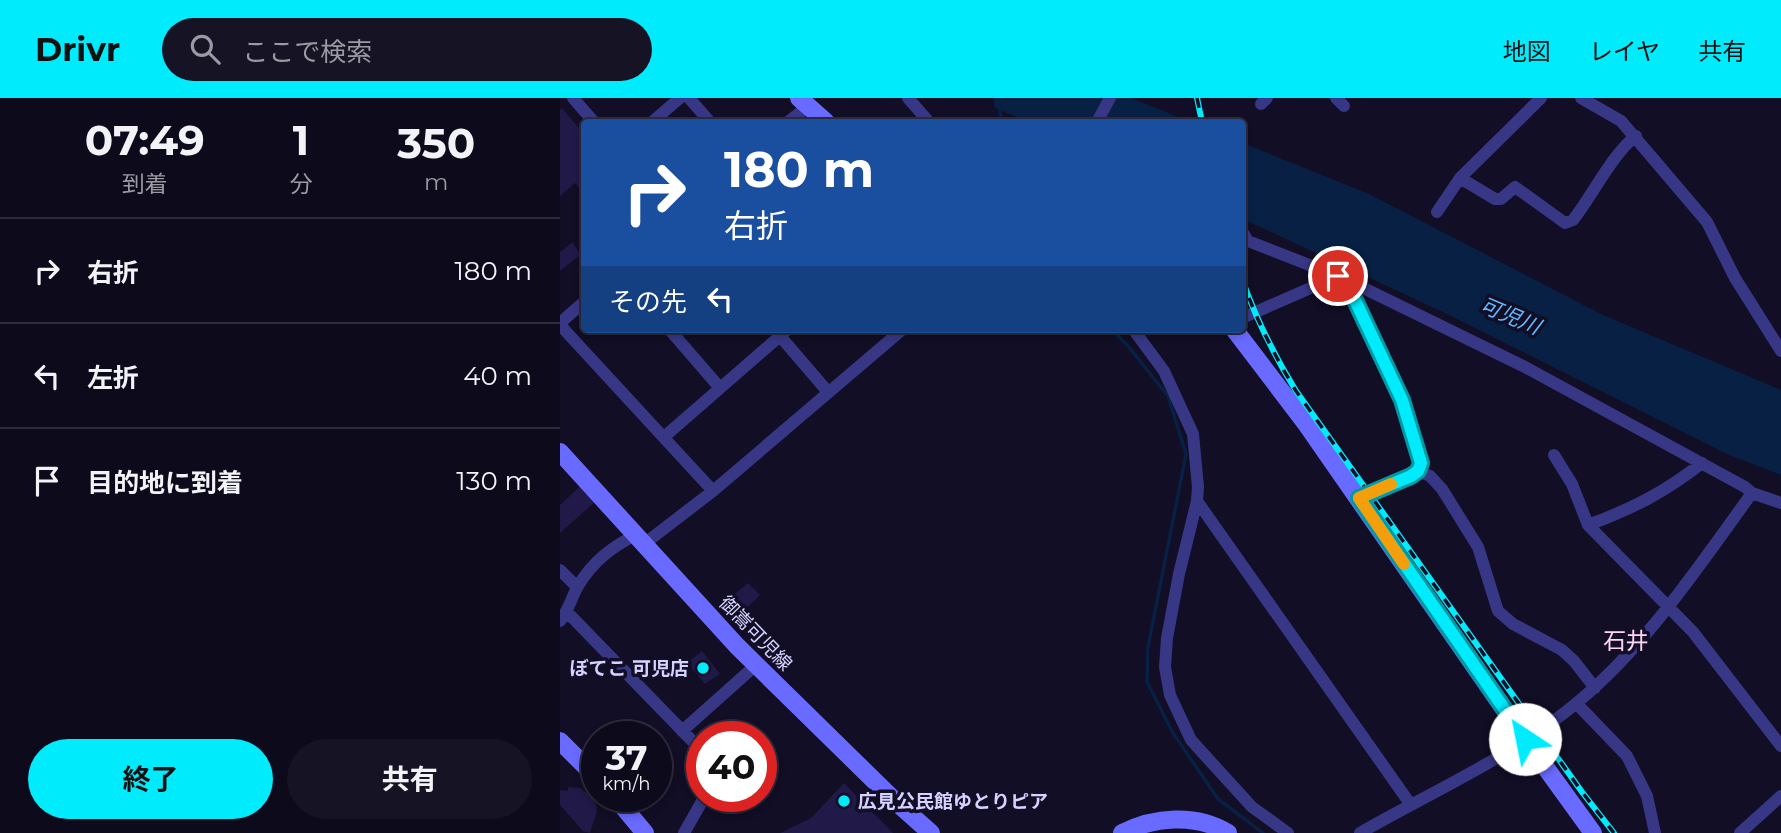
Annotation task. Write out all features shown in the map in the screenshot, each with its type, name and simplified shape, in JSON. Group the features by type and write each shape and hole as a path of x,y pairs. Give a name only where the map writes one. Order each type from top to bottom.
{"street":[{"path":"573,98 591,119"},
{"path":"656,119 680,98"},
{"path":"689,98 707,119"},
{"path":"908,98 926,119"},
{"path":"1099,119 1110,98"},
{"path":"1437,212 1460,178 1541,98"},
{"path":"1581,98 1621,121 1675,181 1707,222 1735,278 1781,351"},
{"path":"790,119 803,103 822,119"},
{"path":"1460,178 1494,199 1501,199 1514,187 1565,223 1573,220 1618,155 1636,136"},
{"path":"1246,238 1248,241 1341,278 1525,367 1752,493 1781,503"},
{"path":"1246,316 1341,278"},
{"path":"1341,278 1402,400 1421,463 1418,471 1359,498"},
{"path":"581,305 560,324 713,491"},
{"path":"672,333 720,388"},
{"path":"664,437 779,333"},
{"path":"783,333 828,392"},
{"path":"686,735 564,617 577,587 597,559 617,544 641,539 713,491 898,333"},
{"path":"1136,333 1164,371 1193,434 1198,486 1167,638 1165,667 1170,695 1191,740 1252,807 1288,833"},
{"path":"1237,333 1263,364 1359,498 1593,833"},
{"name":"御嵩可児線","path":"560,452 756,665 931,833"},
{"path":"1554,455 1572,484 1588,525 1693,632 1733,680 1781,746"},
{"path":"1588,525 1630,510 1677,482 1702,463"},
{"path":"1418,471 1430,476 1442,489 1478,547 1498,611 1513,624 1562,650 1595,688"},
{"path":"1360,833 1525,739 1577,704 1632,653 1752,493"},
{"path":"1197,501 1411,805"},
{"path":"560,570 577,587"},
{"path":"682,731 756,665"},
{"path":"1577,704 1627,756 1647,796 1655,833"},
{"path":"561,744 581,763"},
{"path":"1740,833 1781,796"},
{"path":"627,812 645,833"},
{"path":"684,833 696,812"},
{"path":"1122,833 1158,821 1183,819 1220,828 1228,833"}],"water":[{"path":"993,98 1131,98 1184,119 1022,119 995,108"},
{"name":"可児川","path":"1246,144 1369,194 1603,315 1781,390 1781,475 1727,454 1445,313 1246,220"}],"building":[{"path":"562,108 581,130 581,190 575,183 560,196"},
{"path":"573,242 580,255 560,271 560,252"},
{"path":"580,486 595,502 560,533 560,505"},
{"path":"748,583 760,595 732,623 719,607"},
{"name":"ぼてこ 可児店","path":"702,651 720,674 705,684 687,663"},
{"name":"広見公民館ゆとりピア","path":"844,783 893,833 780,833 811,818"},
{"path":"568,787 580,788 581,812 597,812 590,833 583,831 560,805 560,790 568,791"}],"waterway":[{"path":"999,98 1001,119"},
{"path":"1115,333 1168,396 1186,454 1148,647 1147,682 1173,733 1218,799 1263,833"}],"railway":[{"path":"1197,98 1201,119"},
{"path":"1246,290 1266,336 1296,391 1614,833"}],"slow traffic":[{"path":"1391,484 1359,498 1404,564"}],"place":[{"name":"ぼてこ 可児店","path":"703,668"},
{"name":"広見公民館ゆとりピア","path":"844,801"}],"district":[{"name":"石井","path":"1626,641"}],"route":[{"path":"1338,276 1345,279 1402,400 1421,463 1418,471 1411,476 1359,498 1525,739"}]}
